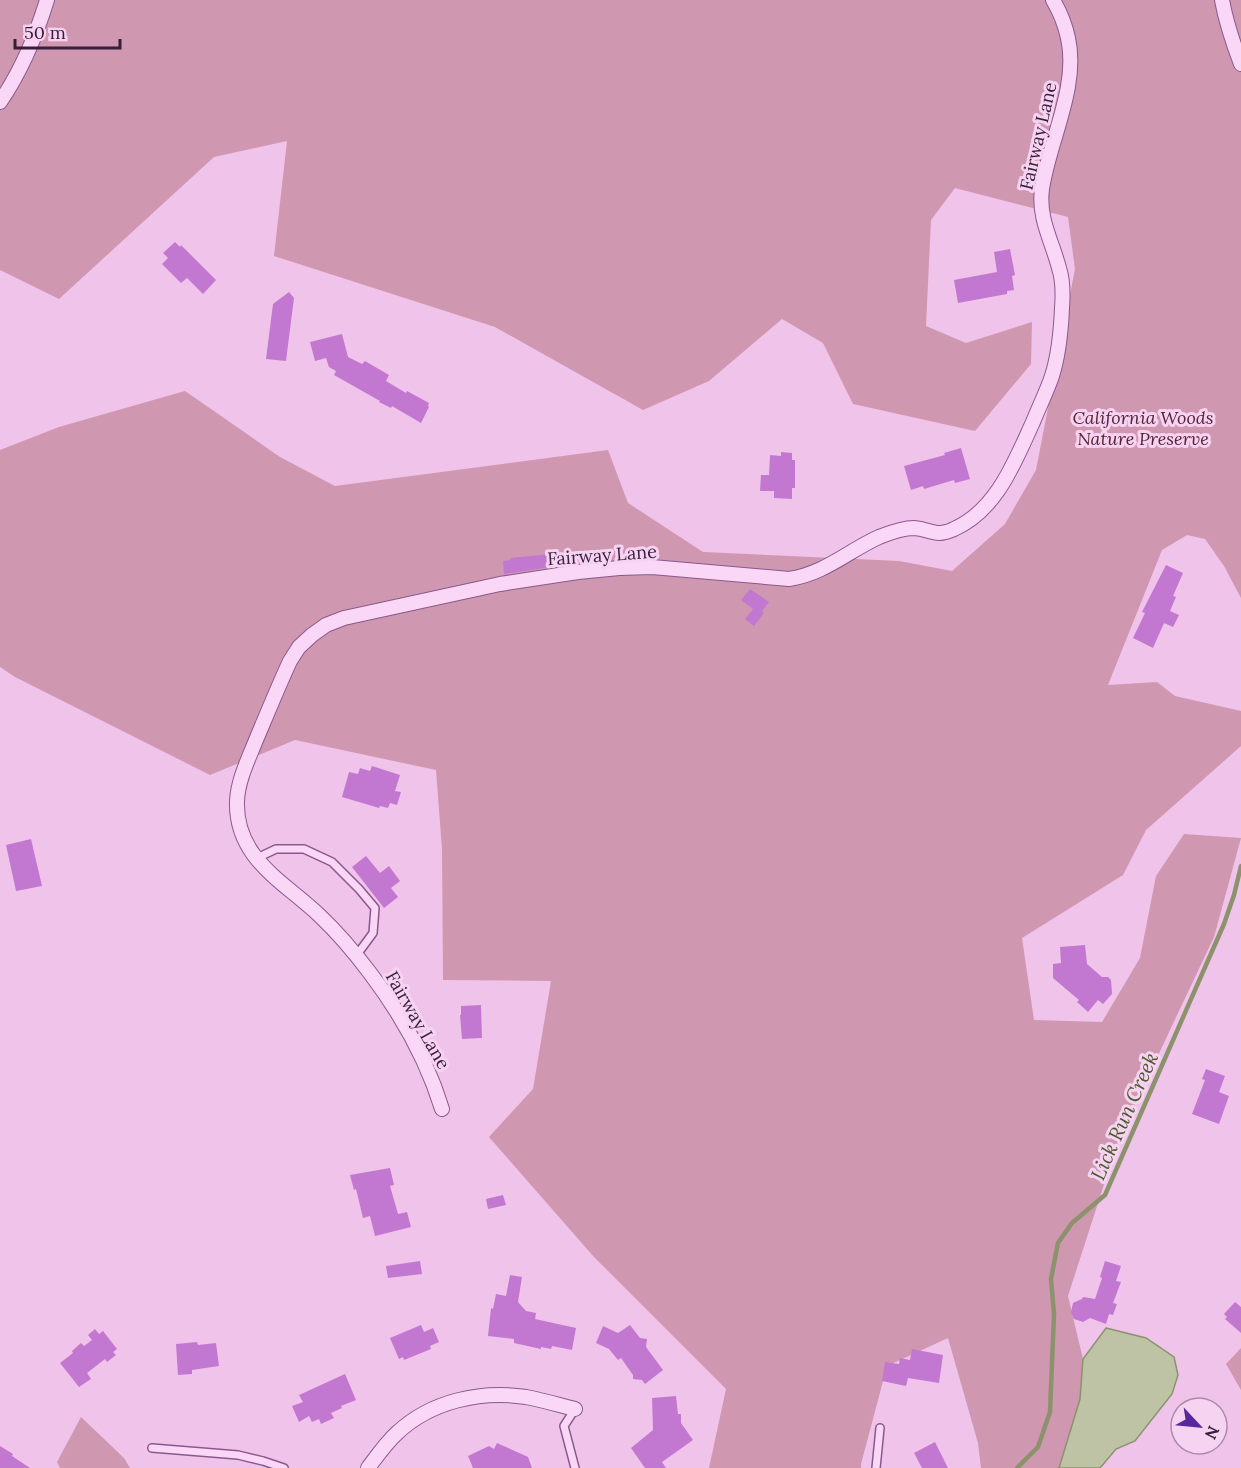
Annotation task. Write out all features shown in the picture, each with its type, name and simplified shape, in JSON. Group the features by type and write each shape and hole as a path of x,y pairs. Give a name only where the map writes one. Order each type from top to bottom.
{"street":[{"path":"0,102 28,54 47,0"},
{"name":"Fairway Lane","path":"442,1109 434,1084 416,1045 394,1007 370,973 319,915 255,859 243,836 238,819 239,787 245,765 290,661 299,647 326,625 345,618 443,596 500,584 619,568 652,567 789,579 802,577 822,570 880,537 914,528 933,533 946,532 967,522 983,509 996,493 1017,456 1049,383 1059,342 1062,279 1043,222 1041,198 1045,173 1062,110 1071,59 1064,20 1053,0"},
{"path":"1222,0 1241,64"},
{"path":"368,1468 385,1445 414,1419 456,1400 481,1395 500,1395 526,1397 575,1408"}],"lane":[{"path":"255,859 276,849 304,849 332,862 339,868 375,908 373,933 356,956"},
{"path":"575,1408 564,1426 575,1468"},
{"path":"876,1468 880,1428"},
{"path":"152,1448 238,1455 284,1468"}],"green space":[{"name":"California Woods Nature Preserve","path":"0,0 1241,0 1241,598 1224,566 1205,539 1187,535 1162,550 1108,685 1157,682 1175,696 1241,711 1241,746 1146,830 1123,875 1022,938 1034,1020 1102,1022 1140,958 1156,876 1184,834 1241,838 1214,937 1119,1138 1068,1296 1083,1359 1080,1399 1059,1468 981,1468 978,1443 948,1338 887,1366 861,1468 709,1468 726,1389 594,1257 489,1137 533,1089 551,981 443,980 442,849 436,770 295,740 210,775 15,677 0,667 0,450 59,427 185,391 280,457 335,486 608,450 628,503 703,552 899,561 952,571 1005,524 1036,470 1075,269 1068,217 955,188 931,220 926,326 966,343 1032,322 1031,364 975,431 853,404 823,343 782,319 709,381 643,410 495,327 274,256 287,141 214,157 59,299 0,270"},
{"path":"1241,1348 1241,1390 1226,1364"},
{"path":"81,1417 124,1458 130,1468 60,1468 57,1462"}],"shaded area":[{"path":"1106,1328 1146,1338 1174,1357 1178,1375 1172,1394 1135,1441 1116,1449 1100,1468 1059,1468 1080,1399 1083,1359"}],"building":[{"path":"175,242 180,247 181,245 216,280 203,294 187,278 181,283 162,264 168,258 163,253"},
{"path":"1010,249 1015,275 1012,276 1014,290 1007,291 1007,294 958,303 954,280 997,272 994,252"},
{"path":"289,292 294,298 286,361 266,359 273,304"},
{"path":"342,334 348,357 362,364 365,361 389,375 386,381 429,403 421,423 392,406 391,408 379,402 334,375 336,371 329,367 326,358 315,361 310,342"},
{"path":"961,448 970,479 955,483 954,480 924,489 923,486 911,490 904,466 945,455 944,453"},
{"path":"781,452 792,453 792,460 795,460 795,488 792,488 792,499 774,498 774,491 760,491 761,475 769,475 770,455 781,456"},
{"path":"562,553 563,565 504,574 503,561 510,560 510,558"},
{"path":"1166,565 1183,573 1173,596 1176,597 1170,611 1179,615 1173,627 1164,623 1153,648 1133,638 1145,613 1142,612"},
{"path":"750,589 769,602 754,626 745,619 753,609 741,600"},
{"path":"372,766 400,775 395,791 401,792 397,805 390,803 388,808 380,806 379,808 342,797 349,772 358,774 360,768 370,771"},
{"path":"31,839 42,886 16,891 6,845"},
{"path":"366,856 380,873 389,866 400,881 391,888 398,897 384,908 352,867"},
{"path":"1085,945 1087,964 1102,977 1108,977 1111,980 1112,994 1103,1004 1098,1000 1088,1012 1077,1002 1079,1000 1053,978 1053,964 1061,963 1060,947"},
{"path":"481,1005 482,1038 462,1039 461,1006"},
{"path":"1206,1069 1225,1076 1219,1092 1229,1096 1219,1124 1192,1114 1205,1080 1202,1079"},
{"path":"390,1168 394,1185 390,1186 398,1214 407,1212 411,1227 375,1236 370,1216 363,1218 350,1175"},
{"path":"503,1195 506,1205 488,1209 486,1199"},
{"path":"420,1261 422,1274 388,1278 386,1266"},
{"path":"1105,1261 1121,1266 1116,1281 1121,1282 1113,1303 1117,1304 1113,1315 1109,1314 1106,1324 1090,1318 1083,1322 1074,1319 1071,1312 1073,1303 1083,1297 1095,1299"},
{"path":"510,1275 522,1277 518,1302 526,1311 536,1313 535,1319 576,1328 572,1350 552,1346 551,1349 541,1347 541,1349 514,1343 514,1339 488,1336 491,1308 493,1309 496,1294 506,1296"},
{"path":"1235,1302 1241,1307 1241,1333 1225,1319 1227,1317 1224,1314"},
{"path":"421,1325 424,1332 433,1328 439,1342 430,1346 431,1349 404,1360 403,1357 399,1359 390,1338"},
{"path":"630,1325 640,1338 647,1339 646,1347 663,1370 645,1384 642,1380 633,1379 633,1375 621,1358 618,1360 609,1349 596,1343 603,1326 618,1333"},
{"path":"95,1329 99,1334 103,1331 117,1349 113,1352 116,1355 107,1362 105,1359 87,1373 91,1379 79,1387 60,1363 81,1343 84,1346 92,1340 88,1335"},
{"path":"197,1342 198,1345 216,1343 219,1366 192,1370 192,1374 178,1375 176,1344"},
{"path":"912,1349 943,1355 939,1383 908,1378 906,1386 882,1381 885,1362 899,1364 900,1358 910,1360"},
{"path":"345,1374 356,1400 341,1406 342,1408 331,1413 334,1418 321,1424 319,1419 312,1422 309,1416 299,1422 292,1406 303,1402 299,1395"},
{"path":"676,1396 681,1423 693,1440 662,1462 666,1468 645,1468 631,1448 653,1430 652,1398"},
{"path":"935,1442 948,1468 922,1468 914,1453"},
{"path":"497,1443 528,1457 532,1468 473,1468 468,1456 489,1446 494,1449"},
{"path":"0,1446 13,1454 12,1456 30,1468 0,1468"}],"waterway":[{"name":"Lick Run Creek","path":"1017,1468 1038,1447 1050,1412 1054,1314 1051,1279 1058,1243 1072,1223 1105,1195 1224,924 1241,866"}]}
